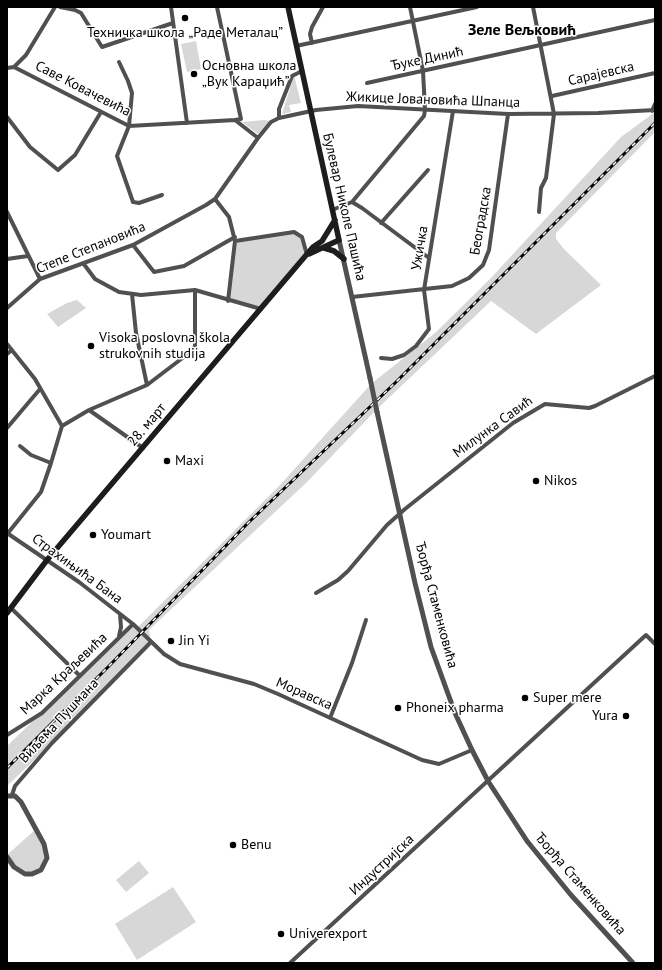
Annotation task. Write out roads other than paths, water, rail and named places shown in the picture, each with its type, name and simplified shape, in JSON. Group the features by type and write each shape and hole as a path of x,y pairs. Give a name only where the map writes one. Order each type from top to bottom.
{"main road":[{"name":"Булевар Николе Пашића","path":"288,7 339,240"},
{"name":"28. март","path":"7,613 47,560 307,256 312,247 322,241 335,220"},
{"name":"28. март","path":"307,256 339,240"},
{"path":"322,241 339,240"},
{"path":"322,248 332,250 344,259"}],"street":[{"path":"7,68 14,67 26,55 55,7"},
{"path":"60,7 75,10 81,14 102,47 173,23"},
{"path":"171,7 187,123"},
{"path":"217,7 241,119 235,120"},
{"path":"312,43 310,34 312,27 323,7"},
{"path":"332,210 352,202 419,124 424,116 423,71 410,7"},
{"path":"296,46 477,7"},
{"path":"533,7 552,96 554,114 546,178 541,188 539,212"},
{"name":"Ђуке Динић","path":"367,83 655,20"},
{"path":"119,62 131,88 129,126 117,155 127,181 131,200 134,203 139,203 162,195"},
{"name":"Саве Ковачевића","path":"14,67 129,126 235,120"},
{"path":"279,118 279,109 292,76 302,71"},
{"name":"Сарајевска","path":"552,96 655,73"},
{"path":"654,111 655,104"},
{"name":"Жикице Јовановића Шпанца","path":"311,111 358,106 508,114 654,111"},
{"name":"Степе Степановића","path":"7,308 40,279 133,245 189,215 215,199 271,122 279,118 311,111"},
{"name":"Ужичка","path":"381,358 392,358 404,355 416,346 426,335 429,329 424,290 453,111"},
{"path":"7,117 30,146 58,170 75,156 101,112"},
{"name":"Београдска","path":"352,297 424,290 455,285 476,272 485,262 498,192 508,114"},
{"path":"235,120 258,138"},
{"path":"381,223 428,170"},
{"path":"215,199 229,217 235,239 228,301"},
{"path":"352,202 429,258"},
{"path":"7,212 40,279"},
{"path":"133,245 154,272 184,266 235,239 294,232 302,238 307,256"},
{"name":"Булевар Николе Пашића","path":"339,240 377,412"},
{"path":"7,259 28,256"},
{"path":"83,263 88,272 100,283 119,292 132,294 195,290 228,301 261,309"},
{"path":"8,533 41,492 62,426 89,410 147,385 195,348 195,290"},
{"path":"132,294 136,333 147,385"},
{"path":"7,344 40,389 62,426"},
{"path":"7,354 12,350"},
{"name":"Милунка Савић","path":"316,593 338,580 348,571 387,525 400,513 490,439 538,407 545,404 554,404 589,408 655,376"},
{"path":"7,428 40,389"},
{"path":"89,410 143,448"},
{"name":"Ђорђа Стаменковића","path":"377,412 432,647 455,713 472,750 488,781 520,831 546,866 633,963"},
{"path":"20,446 31,455 51,463"},
{"name":"Страхињића Бана","path":"8,533 120,613 133,624"},
{"path":"11,608 80,676"},
{"path":"118,638 121,631 120,613"},
{"path":"330,718 352,663 366,620"},
{"name":"Моравска","path":"133,624 151,642 180,664 260,687 422,760 439,764 472,750"},
{"name":"Марка Краљевића","path":"7,735 35,719 133,624"},
{"name":"Индустријска","path":"290,963 646,634 655,644"},
{"name":"Виљема Пушмана","path":"7,857 18,871 32,874 41,870 47,858 44,844 18,799 9,795 52,743 151,642"}],"railway":[{"path":"7,768 248,523 395,383 655,123"}],"place":[{"name":"Техничка школа „Раде Металац”","path":"185,18"},
{"name":"Основна школа „Вук Караџић”","path":"194,74"},
{"name":"Visoka poslovna škola strukovnih studija","path":"91,346"},
{"name":"Maxi","path":"167,461"},
{"name":"Nikos","path":"536,481"},
{"name":"Youmart","path":"93,535"},
{"name":"Jin Yi","path":"171,641"},
{"name":"Super mere","path":"525,698"},
{"name":"Phoneix pharma","path":"398,708"},
{"name":"Yura","path":"626,716"},
{"name":"Benu","path":"233,845"},
{"name":"Univerexport","path":"281,934"}],"district":[{"name":"Зеле Вељковић","path":"522,30"}]}
